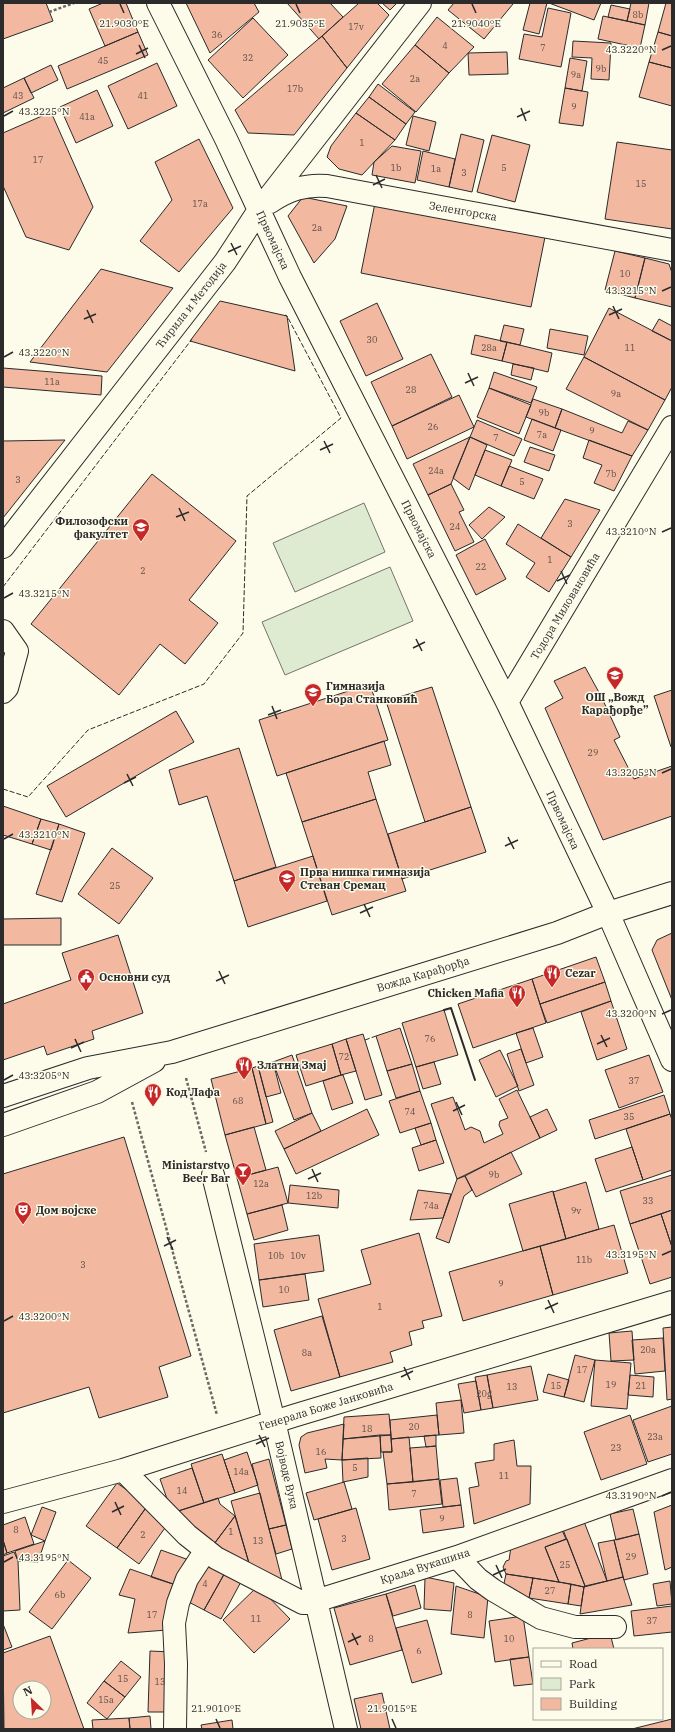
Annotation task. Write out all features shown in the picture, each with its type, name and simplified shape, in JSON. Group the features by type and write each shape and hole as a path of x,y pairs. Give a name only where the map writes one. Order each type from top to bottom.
{"street":[{"name":"Првомајска","path":"158,3 293,282 507,702 608,913 672,1060"},
{"name":"Ћирила и Методија","path":"3,547 225,262 259,210 420,3"},
{"name":"Зеленгорска","path":"259,210 291,190 315,185 336,187 672,250"},
{"name":"Тодора Миловановића","path":"507,702 672,427"},
{"path":"3,631 18,651 7,688 3,692"},
{"name":"Вожда Карађорђа","path":"3,1096 88,1068 172,1052 557,933 608,913 672,893"},
{"name":"Вожда Карађорђа","path":"3,1125 97,1092 172,1052"},
{"name":"Војводе Вука","path":"213,1175 274,1422 346,1729"},
{"name":"Генерала Боже Јанковића","path":"3,1502 123,1470 274,1422 672,1302"},
{"name":"Краља Вукашина","path":"123,1470 187,1535 216,1558 303,1603 310,1603 457,1557 672,1480"},
{"path":"176,1729 176,1664 174,1623 178,1603 187,1579 206,1550"},
{"path":"457,1557 478,1579 488,1587 507,1600 541,1618 575,1627 615,1627"}],"path":[{"path":"49,12 74,3"},
{"path":"186,1078 213,1175"},
{"path":"132,1102 217,1415"}],"green space":[{"path":"364,503 385,552 295,592 273,543"},
{"path":"390,567 413,621 285,675 262,622"}],"building":[{"path":"3,3 46,3 53,21 3,39"},
{"path":"103,3 126,3 138,32 105,46 89,9"},
{"path":"186,3 254,3 259,12 210,53"},
{"path":"287,3 330,3 343,17 319,39"},
{"path":"359,3 377,3 389,15 347,68 322,36"},
{"path":"382,3 397,3 390,10"},
{"path":"454,3 513,4 484,39 448,10"},
{"path":"530,3 547,3 539,34 523,30"},
{"path":"549,3 601,3 594,20"},
{"path":"631,3 649,3 645,25 627,21"},
{"path":"666,3 672,3 672,36 658,32"},
{"path":"611,5 630,9 627,21 608,17"},
{"path":"548,8 571,13 561,67 519,59 524,34 542,37"},
{"path":"603,16 645,25 640,48 598,39"},
{"path":"437,17 474,47 449,73 415,45"},
{"path":"253,18 288,55 243,98 208,60"},
{"path":"138,32 148,55 67,89 58,66"},
{"path":"658,32 672,36 672,68 649,62"},
{"path":"322,36 347,68 294,135 248,133 235,110"},
{"path":"573,41 611,43 609,80 591,79 592,58 572,57"},
{"path":"415,45 449,73 416,112 382,84"},
{"path":"507,52 508,74 469,75 468,53"},
{"path":"570,58 587,61 582,91 565,88"},
{"path":"649,62 672,68 672,106 639,97"},
{"path":"157,63 177,106 128,129 108,86"},
{"path":"51,65 58,80 31,93 24,78"},
{"path":"24,78 34,98 3,113 3,88"},
{"path":"378,84 415,112 406,124 369,97"},
{"path":"565,88 588,92 583,126 559,123"},
{"path":"97,90 113,126 76,143 60,107"},
{"path":"369,97 406,124 395,140 356,113"},
{"path":"51,112 93,207 69,250 26,237 3,186 3,133"},
{"path":"356,113 395,140 362,175 339,169 327,157 331,146"},
{"path":"413,116 436,122 429,151 406,145"},
{"path":"461,134 484,140 472,192 449,187"},
{"path":"492,135 530,145 515,202 477,192"},
{"path":"199,139 233,208 179,272 140,241 172,200 155,162"},
{"path":"617,142 672,150 672,229 605,219"},
{"path":"392,146 421,151 415,183 372,175 374,162"},
{"path":"423,151 455,159 449,187 417,180"},
{"path":"303,197 347,206 335,239 314,263 288,216"},
{"path":"375,203 545,237 531,307 361,273"},
{"path":"615,251 645,258 635,298 605,290"},
{"path":"645,258 669,264 672,273 672,307 635,298"},
{"path":"101,269 173,288 107,372 30,362"},
{"path":"220,301 287,316 295,371 190,341"},
{"path":"377,303 403,359 366,376 340,321"},
{"path":"609,308 672,341 672,387 665,400 584,357"},
{"path":"659,319 672,326 672,341 652,331"},
{"path":"504,325 524,329 520,345 500,341"},
{"path":"550,329 588,336 584,355 547,348"},
{"path":"475,335 507,342 502,361 471,354"},
{"path":"507,342 552,353 548,372 502,361"},
{"path":"431,354 452,397 392,426 371,382"},
{"path":"584,357 665,400 648,430 566,389"},
{"path":"513,364 534,368 531,380 511,375"},
{"path":"3,368 102,376 101,395 3,387"},
{"path":"494,372 537,387 531,403 489,388"},
{"path":"489,388 531,405 519,434 477,417"},
{"path":"459,395 474,427 407,459 392,426"},
{"path":"533,399 562,409 555,428 526,417"},
{"path":"562,409 622,433 628,421 648,430 632,456 555,428"},
{"path":"532,419 561,430 553,451 524,440"},
{"path":"477,420 522,439 514,456 470,437"},
{"path":"470,437 487,445 469,490 453,478"},
{"path":"470,437 451,484 428,495 413,464"},
{"path":"65,440 3,518 3,441"},
{"path":"589,440 632,456 614,491 594,483 602,465 583,458"},
{"path":"530,447 555,455 549,471 524,462"},
{"path":"485,450 512,460 501,486 475,475"},
{"path":"509,466 543,479 534,499 501,486"},
{"path":"152,474 236,541 189,600 218,623 185,664 160,644 119,695 31,624"},
{"path":"451,484 464,510 459,512 474,542 455,551 428,495"},
{"path":"565,499 600,510 571,557 541,538"},
{"path":"489,507 505,517 482,539 469,525"},
{"path":"518,524 571,557 549,592 526,577 535,563 506,544"},
{"path":"485,539 506,579 476,595 456,555"},
{"path":"585,667 601,696 620,737 614,740 634,779 672,766 672,816 603,840 545,708 563,698 554,681"},
{"path":"370,684 388,740 277,776 259,720"},
{"path":"432,687 471,807 425,822 386,701"},
{"path":"672,690 672,747 671,747 654,696"},
{"path":"176,711 194,742 66,817 47,786"},
{"path":"384,741 391,765 368,772 376,799 302,822 286,773"},
{"path":"239,748 276,867 234,881 207,796 179,805 169,770"},
{"path":"376,799 406,891 332,915 302,822"},
{"path":"3,806 41,819 32,844 3,835"},
{"path":"471,807 486,852 402,879 388,834"},
{"path":"41,819 59,824 51,850 32,844"},
{"path":"59,824 85,833 62,902 36,894"},
{"path":"112,848 153,878 119,924 78,894"},
{"path":"313,856 327,901 248,927 234,881"},
{"path":"61,918 61,945 3,945 3,919"},
{"path":"672,933 672,1000 652,950 657,940"},
{"name":"Основни суд","path":"118,935 143,1013 92,1031 94,1039 47,1055 44,1046 3,1060 3,1004 71,980 62,953"},
{"path":"596,957 605,982 540,1004 532,979"},
{"path":"532,979 546,1023 473,1048 458,1004"},
{"path":"605,982 611,1001 547,1023 540,1004"},
{"path":"611,1001 627,1049 597,1060 581,1012"},
{"path":"444,1010 458,1055 416,1067 402,1023"},
{"path":"400,1028 412,1064 387,1071 376,1036"},
{"path":"533,1028 543,1057 526,1063 516,1033"},
{"path":"363,1034 382,1095 365,1100 346,1039"},
{"path":"346,1039 356,1071 341,1075 332,1044"},
{"path":"332,1044 341,1075 306,1086 296,1055"},
{"path":"521,1049 534,1085 519,1091 507,1054"},
{"path":"500,1050 518,1086 496,1097 479,1060"},
{"path":"292,1055 312,1113 294,1120 273,1062"},
{"path":"649,1055 663,1092 619,1108 605,1070"},
{"path":"273,1062 281,1093 266,1097 258,1066"},
{"path":"434,1062 441,1084 423,1089 416,1067"},
{"path":"412,1064 420,1091 396,1098 387,1071"},
{"path":"258,1066 273,1122 266,1124 252,1068"},
{"path":"252,1068 266,1124 225,1135 211,1079"},
{"path":"343,1075 353,1103 332,1110 323,1081"},
{"path":"517,1090 540,1138 457,1179 431,1104 453,1097 465,1130 471,1127 480,1131 484,1143 503,1134 499,1125 500,1121 508,1118 499,1099"},
{"path":"420,1091 431,1123 400,1133 389,1101"},
{"path":"664,1095 670,1114 595,1139 589,1120"},
{"path":"367,1109 379,1135 296,1174 284,1149"},
{"path":"547,1109 557,1130 540,1138 530,1117"},
{"path":"312,1113 321,1131 284,1149 275,1131"},
{"path":"670,1114 672,1120 672,1170 643,1180 626,1129"},
{"path":"431,1123 436,1140 421,1145 415,1128"},
{"path":"254,1127 266,1170 237,1178 225,1135"},
{"path":"124,1137 191,1356 159,1367 168,1397 99,1418 89,1387 3,1413 3,1174"},
{"path":"436,1140 444,1163 419,1171 412,1148"},
{"path":"632,1147 643,1180 606,1192 595,1159"},
{"path":"511,1152 522,1174 476,1197 465,1176"},
{"path":"278,1167 288,1203 247,1214 237,1178"},
{"path":"672,1175 672,1210 630,1224 620,1191"},
{"path":"465,1176 472,1190 464,1196 449,1243 436,1238 457,1179"},
{"path":"586,1182 599,1229 566,1239 553,1192"},
{"path":"290,1185 339,1190 338,1208 288,1203"},
{"path":"418,1190 451,1194 443,1218 410,1220"},
{"path":"553,1191 566,1239 523,1251 509,1204"},
{"path":"282,1205 288,1230 254,1240 247,1214"},
{"path":"672,1210 672,1247 661,1214"},
{"path":"661,1214 672,1247 672,1277 650,1284 630,1224"},
{"path":"614,1225 628,1273 553,1295 540,1246"},
{"path":"419,1233 442,1316 422,1321 424,1328 409,1332 412,1345 390,1352 393,1362 340,1377 318,1299 371,1284 361,1250"},
{"path":"319,1235 324,1271 259,1280 254,1244"},
{"path":"540,1246 553,1295 463,1321 449,1272"},
{"path":"305,1274 309,1300 263,1307 259,1280"},
{"path":"322,1316 340,1377 291,1391 274,1330"},
{"path":"672,1327 672,1399 667,1400 663,1328"},
{"path":"632,1331 634,1360 611,1361 609,1333"},
{"path":"663,1338 665,1371 635,1374 632,1340"},
{"path":"575,1355 595,1360 584,1402 564,1397"},
{"path":"595,1360 631,1363 627,1409 591,1406"},
{"path":"531,1366 538,1400 493,1408 487,1375"},
{"path":"548,1374 569,1380 564,1397 543,1392"},
{"path":"487,1375 493,1408 481,1410 475,1377"},
{"path":"630,1375 654,1377 653,1397 628,1395"},
{"path":"476,1381 481,1410 464,1413 458,1384"},
{"path":"461,1400 464,1433 439,1435 436,1403"},
{"path":"672,1406 672,1454 648,1462 633,1420"},
{"path":"389,1414 391,1435 343,1439 344,1417"},
{"path":"437,1415 439,1435 391,1439 390,1420"},
{"path":"630,1415 647,1464 601,1480 584,1432"},
{"path":"344,1424 342,1460 325,1459 327,1468 305,1473 299,1445 301,1437 307,1433"},
{"path":"380,1435 381,1458 342,1460 343,1439"},
{"path":"380,1435 391,1435 392,1452 381,1452"},
{"path":"436,1435 436,1446 426,1447 424,1436"},
{"path":"409,1437 413,1482 387,1484 383,1452 392,1452 391,1439"},
{"path":"514,1440 517,1466 531,1466 530,1504 474,1524 469,1488 479,1486 475,1463 494,1460 494,1444"},
{"path":"436,1446 439,1479 413,1482 410,1448"},
{"path":"247,1452 258,1485 235,1493 224,1460"},
{"path":"222,1454 235,1493 204,1503 191,1464"},
{"path":"368,1458 368,1477 343,1482 342,1460"},
{"path":"269,1459 286,1525 269,1529 252,1464"},
{"path":"192,1468 204,1503 172,1513 160,1479"},
{"path":"457,1478 461,1505 443,1507 440,1480"},
{"path":"439,1479 442,1504 389,1510 387,1484"},
{"path":"344,1482 352,1509 314,1520 306,1493"},
{"path":"117,1483 148,1505 117,1548 86,1526"},
{"path":"260,1493 282,1580 251,1570 231,1501"},
{"path":"218,1498 220,1504 235,1516 211,1548 172,1513"},
{"path":"148,1505 170,1521 139,1564 117,1548"},
{"path":"461,1505 464,1527 423,1533 420,1510"},
{"path":"672,1505 672,1567 665,1570 654,1512"},
{"path":"42,1507 56,1512 45,1541 31,1535"},
{"path":"356,1508 370,1559 332,1570 318,1519"},
{"path":"633,1509 639,1534 616,1540 610,1514"},
{"path":"235,1516 251,1570 211,1548"},
{"path":"25,1517 34,1544 7,1553 3,1540 3,1525"},
{"path":"583,1519 607,1581 585,1586 562,1527"},
{"path":"286,1525 292,1549 276,1554 269,1529"},
{"path":"561,1528 566,1539 545,1547 559,1582 506,1574 503,1567 506,1561 509,1560 511,1547"},
{"path":"639,1534 648,1574 624,1580 614,1540"},
{"path":"567,1539 585,1586 584,1587 559,1582 545,1547"},
{"path":"3,1540 7,1553 3,1555"},
{"path":"614,1540 623,1577 607,1581 598,1543"},
{"path":"45,1541 38,1562 18,1561 15,1551"},
{"path":"161,1550 189,1560 179,1586 151,1577"},
{"path":"14,1552 18,1561 20,1610 3,1611 3,1556"},
{"path":"206,1557 227,1569 204,1610 183,1599"},
{"path":"68,1560 91,1578 52,1629 29,1612"},
{"path":"130,1569 179,1586 167,1630 128,1633 135,1599 119,1595"},
{"path":"227,1569 243,1578 221,1619 204,1610"},
{"path":"506,1574 533,1578 529,1598 502,1593"},
{"path":"425,1577 454,1583 451,1611 424,1609"},
{"path":"623,1577 632,1605 580,1614 584,1587"},
{"path":"533,1578 571,1584 568,1604 529,1598"},
{"path":"670,1581 672,1604 657,1606 653,1584"},
{"path":"571,1584 584,1587 581,1606 568,1604"},
{"path":"415,1585 421,1608 393,1616 386,1594"},
{"path":"258,1586 290,1619 254,1653 223,1620"},
{"path":"456,1586 488,1597 484,1638 451,1634"},
{"path":"386,1594 402,1650 350,1665 334,1608"},
{"path":"672,1606 672,1632 634,1636 631,1611"},
{"path":"523,1616 529,1657 495,1662 489,1621"},
{"path":"427,1620 442,1674 412,1683 396,1628"},
{"path":"3,1624 12,1647 3,1650"},
{"path":"610,1633 614,1648 573,1648 572,1643"},
{"path":"50,1636 84,1729 4,1729 3,1653"},
{"path":"150,1651 172,1652 171,1712 148,1712"},
{"path":"529,1657 533,1684 514,1686 510,1659"},
{"path":"121,1661 141,1677 125,1697 104,1681"},
{"path":"104,1681 125,1697 107,1719 87,1703"},
{"path":"382,1693 390,1729 361,1729 354,1699"},
{"path":"150,1716 151,1729 130,1729 129,1718"},
{"path":"129,1718 130,1729 93,1729 92,1720"},
{"path":"672,1719 672,1729 632,1729"},
{"path":"232,1720 233,1729 202,1729 201,1725"}],"fence":[{"path":"3,789 28,797 88,730 204,684 243,633 247,496 341,418 287,316 285,315"},
{"path":"3,587 192,339"},
{"path":"365,1040 376,1036"}],"wall":[{"path":"444,1010 451,1008 475,1080"}],"place":[{"name":"Филозофски факултет","path":"141,542"},
{"name":"ОШ „Вожд Карађорђе”","path":"615,690"},
{"name":"Гимназија Бора Станковић","path":"313,707"},
{"name":"Прва нишка гимназија Стеван Сремац","path":"287,893"},
{"name":"Cezar","path":"552,988"},
{"name":"Основни суд","path":"86,992"},
{"name":"Chicken Mafia","path":"517,1008"},
{"name":"Златни Змај","path":"244,1080"},
{"name":"Код Лафа","path":"153,1107"},
{"name":"Ministarstvo Beer Bar","path":"243,1186"},
{"name":"Дом војске","path":"23,1225"}]}
